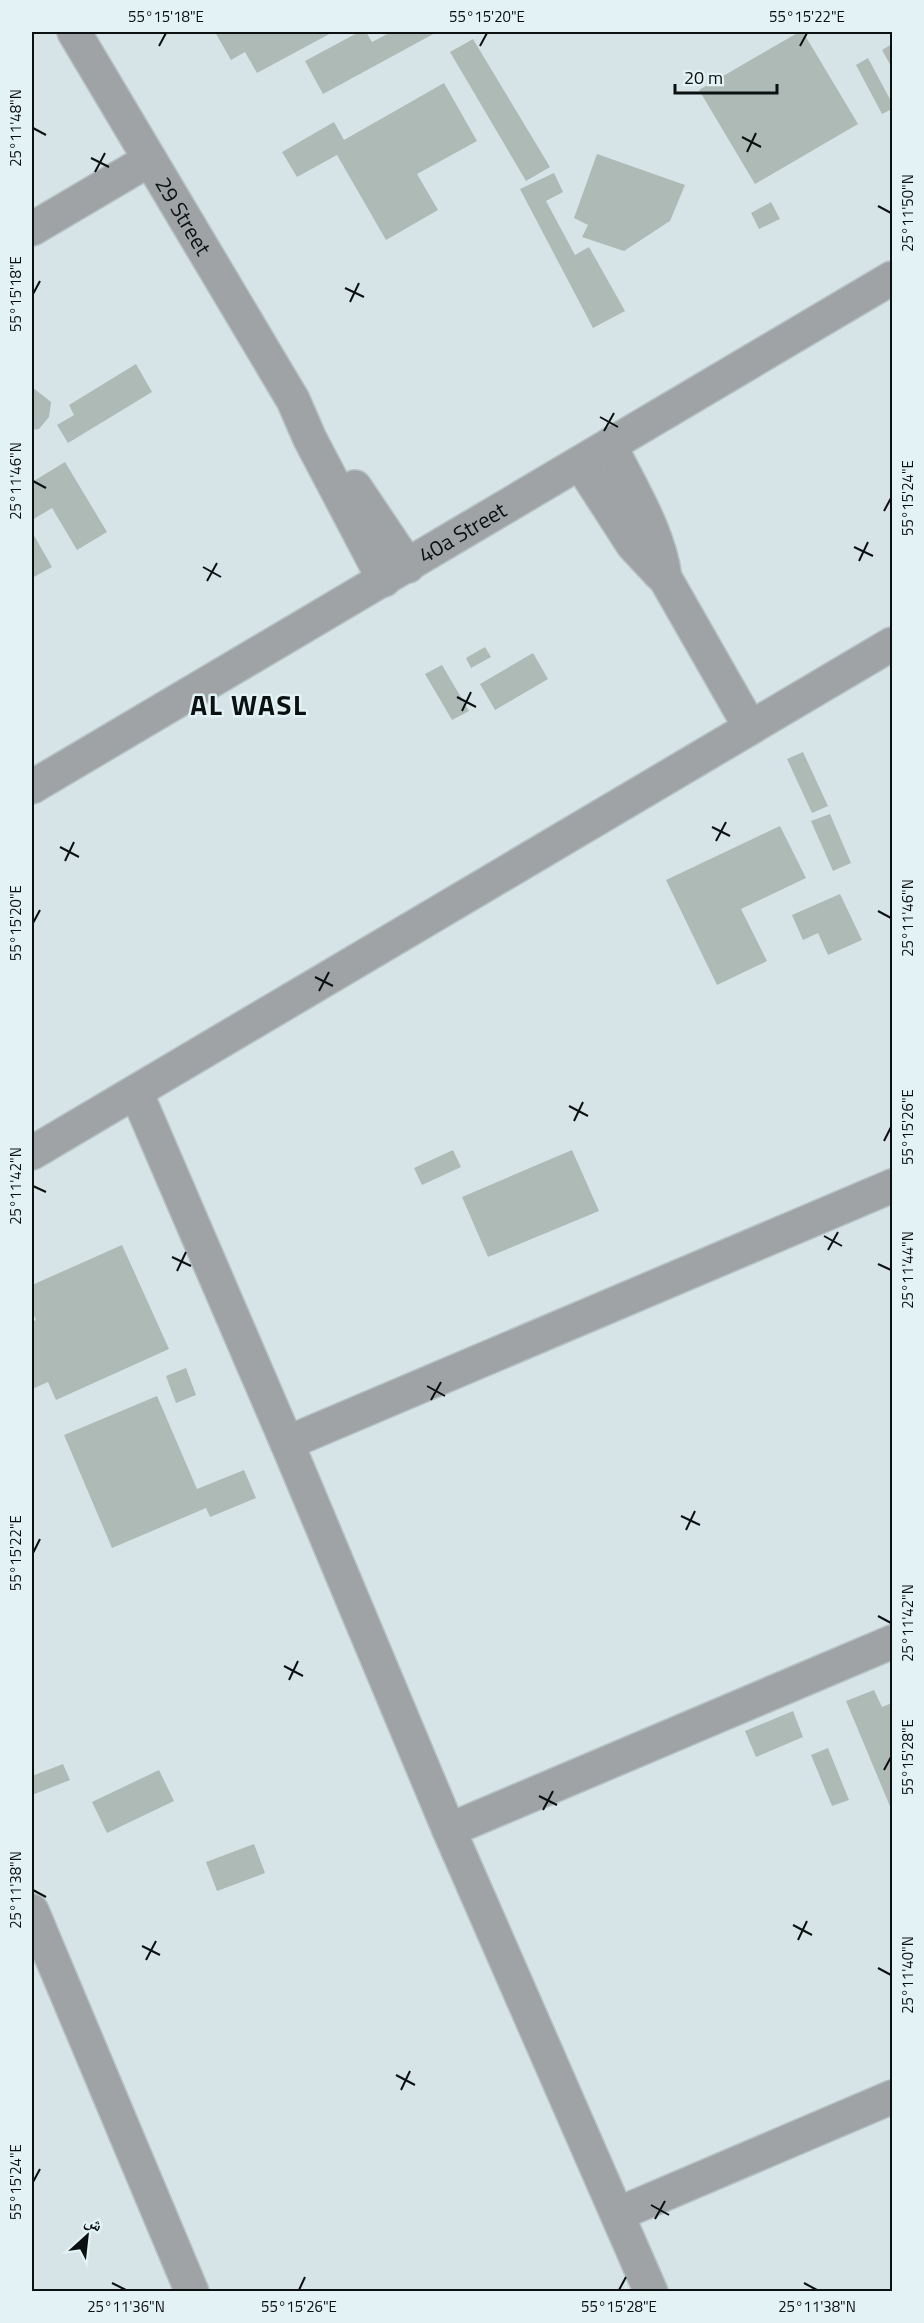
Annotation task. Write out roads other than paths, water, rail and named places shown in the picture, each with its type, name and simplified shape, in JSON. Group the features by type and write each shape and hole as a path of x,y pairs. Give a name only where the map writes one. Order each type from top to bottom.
{"street":[{"name":"29 Street","path":"74,32 293,400 310,439 396,573"},
{"path":"32,229 149,160"},
{"name":"40a Street","path":"32,788 892,278"},
{"path":"610,445 654,537 663,562 665,578"},
{"path":"580,463 638,551 665,578 750,727"},
{"path":"32,1153 892,644"},
{"path":"136,1092 450,1830 651,2292"},
{"path":"287,1443 892,1186"},
{"path":"450,1830 892,1642"},
{"path":"32,1911 192,2292"},
{"path":"618,2214 892,2097"}],"district":[{"name":"AL WASL","path":"249,704"}]}
